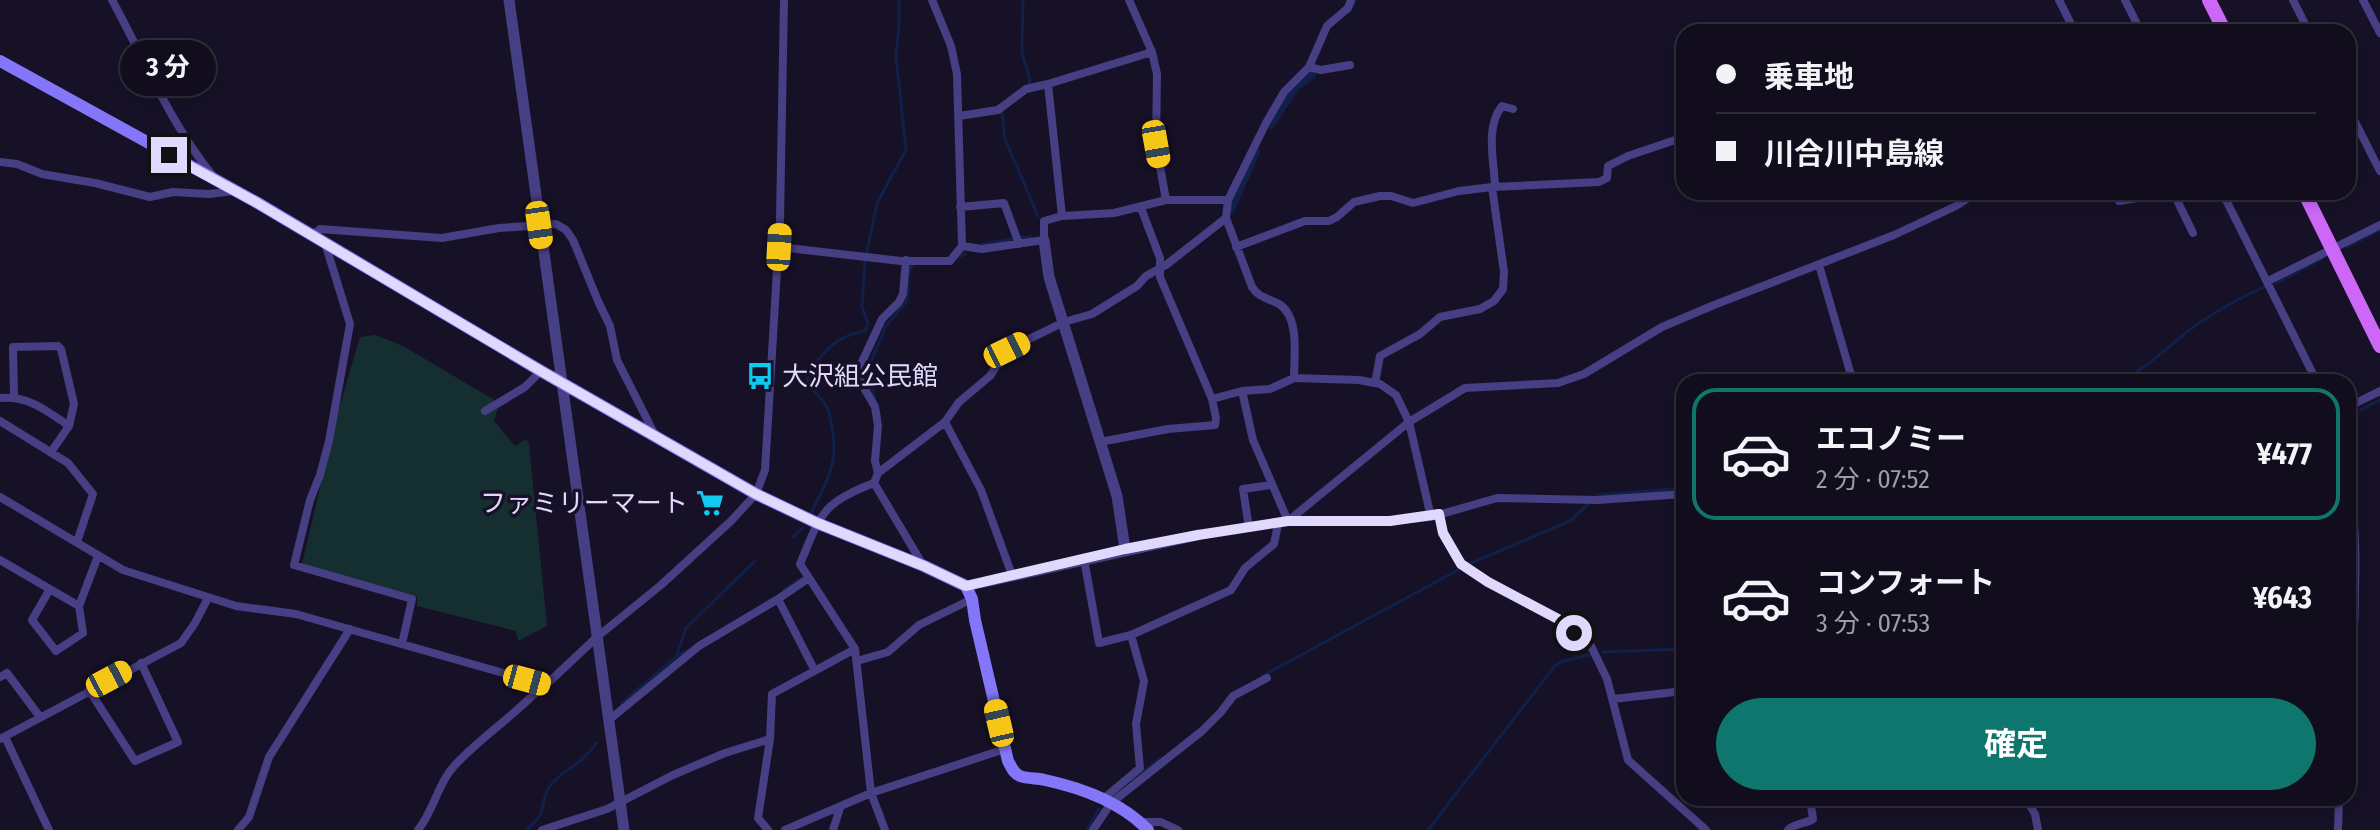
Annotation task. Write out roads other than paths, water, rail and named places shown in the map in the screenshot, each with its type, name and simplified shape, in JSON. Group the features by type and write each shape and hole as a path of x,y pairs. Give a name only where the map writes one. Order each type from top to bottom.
{"main road":[{"path":"2209,0 2221,24"},
{"path":"0,61 313,235 561,383 756,494 966,586 972,599 1008,761 1014,772 1023,778 1045,779 1107,801 1130,813 1144,826"},
{"path":"2308,200 2380,346"}],"street":[{"path":"112,0 186,140 219,182"},
{"path":"509,0 624,830"},
{"path":"418,830 453,767 597,637 661,585 756,494 765,470 779,247 784,0"},
{"path":"779,247 906,260 950,261 962,246 957,74 951,46 932,0"},
{"path":"1129,0 1152,52 1157,74 1156,144 1166,200"},
{"path":"1294,378 1292,323 1288,311 1257,295 1252,287 1226,218 1228,200 1284,92 1309,67 1327,26 1347,9 1351,0"},
{"path":"2059,0 2071,24"},
{"path":"2125,0 2137,24"},
{"path":"2293,0 2305,24"},
{"path":"2363,0 2380,33"},
{"path":"959,116 998,110 1026,89 1152,52"},
{"path":"1309,67 1321,70 1350,65"},
{"path":"1048,84 1062,216"},
{"path":"1375,383 1380,356 1420,334 1440,317 1480,309 1494,301 1503,289 1492,125 1502,106 1513,109"},
{"path":"2356,122 2377,158 2380,171"},
{"path":"1236,247 1305,221 1329,221 1354,202 1391,196 1413,203 1494,186 1599,182 1607,178 1608,166 1676,140"},
{"path":"0,162 150,197 173,192 209,194 235,191"},
{"path":"1125,549 1117,496 1049,277 1044,221 1062,216 1114,213 1166,200 1228,200"},
{"path":"1084,559 1099,643 1131,635 1231,590 1245,568 1274,544 1283,523 1409,422 1465,388 1558,383 1584,374 1662,327 1894,235 1965,200"},
{"path":"2177,200 2193,233"},
{"path":"2226,200 2313,374"},
{"path":"960,207 1004,203 1019,244"},
{"path":"1100,442 1168,429 1215,425 1212,399 1160,277 1160,258 1141,208"},
{"path":"885,830 871,793 855,649 800,564 817,523 826,508 836,500 876,478 945,422 959,402 990,376 1007,350 1064,322 1092,314 1137,286 1146,276 1166,265 1226,218"},
{"path":"313,235 320,229 442,238 499,228 556,224 566,230 573,240 610,326 617,360 656,437"},
{"path":"2268,281 2380,225"},
{"path":"962,246 982,249 1044,240"},
{"path":"325,243 350,324 329,441 294,565 412,599 402,644"},
{"path":"906,260 903,294 882,319 861,364 863,386 875,407 878,426 876,478 924,566"},
{"path":"1819,265 1851,374"},
{"path":"14,396 13,347 58,346 74,404 69,426 51,452"},
{"path":"485,411 525,387 541,371"},
{"path":"1212,399 1242,391 1270,389 1294,378 1359,380 1380,384 1396,395 1409,422 1435,515 1461,564 1558,619 1591,646 1607,679 1628,760 1676,803"},
{"path":"1242,391 1253,440 1283,523"},
{"path":"2356,403 2380,391"},
{"path":"0,398 14,396 37,405 69,426"},
{"path":"0,421 68,463 93,494 77,542"},
{"path":"945,422 981,490 1012,575"},
{"path":"1249,528 1243,489 1271,485"},
{"path":"966,586 1125,549 1283,523 1390,521 1435,515 1497,498 1597,500 1676,495"},
{"path":"0,497 123,570 236,606 296,614 544,684"},
{"path":"50,589 32,620 56,651 83,633 79,606 98,556"},
{"path":"0,560 79,606"},
{"path":"609,720 699,646 809,578"},
{"path":"49,830 2,738 181,643 208,598"},
{"path":"778,599 814,669"},
{"path":"857,661 888,652 919,625 972,599"},
{"path":"238,830 249,817 269,757 350,629"},
{"path":"1093,830 1107,801 1140,768 1136,724 1144,681 1131,635"},
{"path":"768,830 758,818 770,739 772,694 855,649"},
{"path":"89,690 135,761 178,742 141,663"},
{"path":"0,677 7,673 40,717"},
{"path":"1107,801 1202,731 1233,696 1267,678"},
{"path":"1613,699 1676,692"},
{"path":"542,830 607,809 673,775 725,753 770,739"},
{"path":"785,830 871,793 1005,749"},
{"path":"1679,806 1706,830"},
{"path":"1788,830 1813,819 1811,806"},
{"path":"2030,806 2038,830"},
{"path":"2338,830 2339,806"},
{"path":"833,830 840,808"},
{"path":"1144,826 1161,822 1178,830"}],"waterway":[{"path":"866,255 877,203 906,150 896,56 899,0"},
{"path":"1023,0 1022,52 1029,85"},
{"path":"1349,12 1356,0"},
{"path":"1270,124 1295,86 1311,75"},
{"path":"1002,111 1005,139 1038,216"},
{"path":"1230,209 1255,152"},
{"path":"2347,247 2380,230"},
{"path":"1021,238 1031,237"},
{"path":"983,244 1012,239"},
{"path":"955,259 965,254"},
{"path":"2276,283 2322,259"},
{"path":"811,513 831,469 834,448 828,411 810,386 808,372 838,341 865,331 868,323 862,307 865,262"},
{"path":"880,417 867,371 886,326 906,302 908,275 913,264"},
{"path":"2131,374 2199,323 2264,287"},
{"path":"2360,410 2380,400"},
{"path":"1597,495 1676,489"},
{"path":"1469,564 1570,521 1589,503"},
{"path":"793,537 803,528"},
{"path":"676,657 686,628 755,561"},
{"path":"1262,676 1458,570"},
{"path":"784,590 801,578"},
{"path":"621,704 676,657 690,649"},
{"path":"1603,652 1676,649"},
{"path":"1428,830 1554,667 1560,662 1593,654"},
{"path":"526,830 541,813 550,786 585,757 596,743"},
{"path":"1132,780 1161,758"},
{"path":"1087,830 1099,809"}],"place":[{"name":"大沢組公民館","path":"760,376"},
{"name":"ファミリーマート","path":"710,503"}]}
